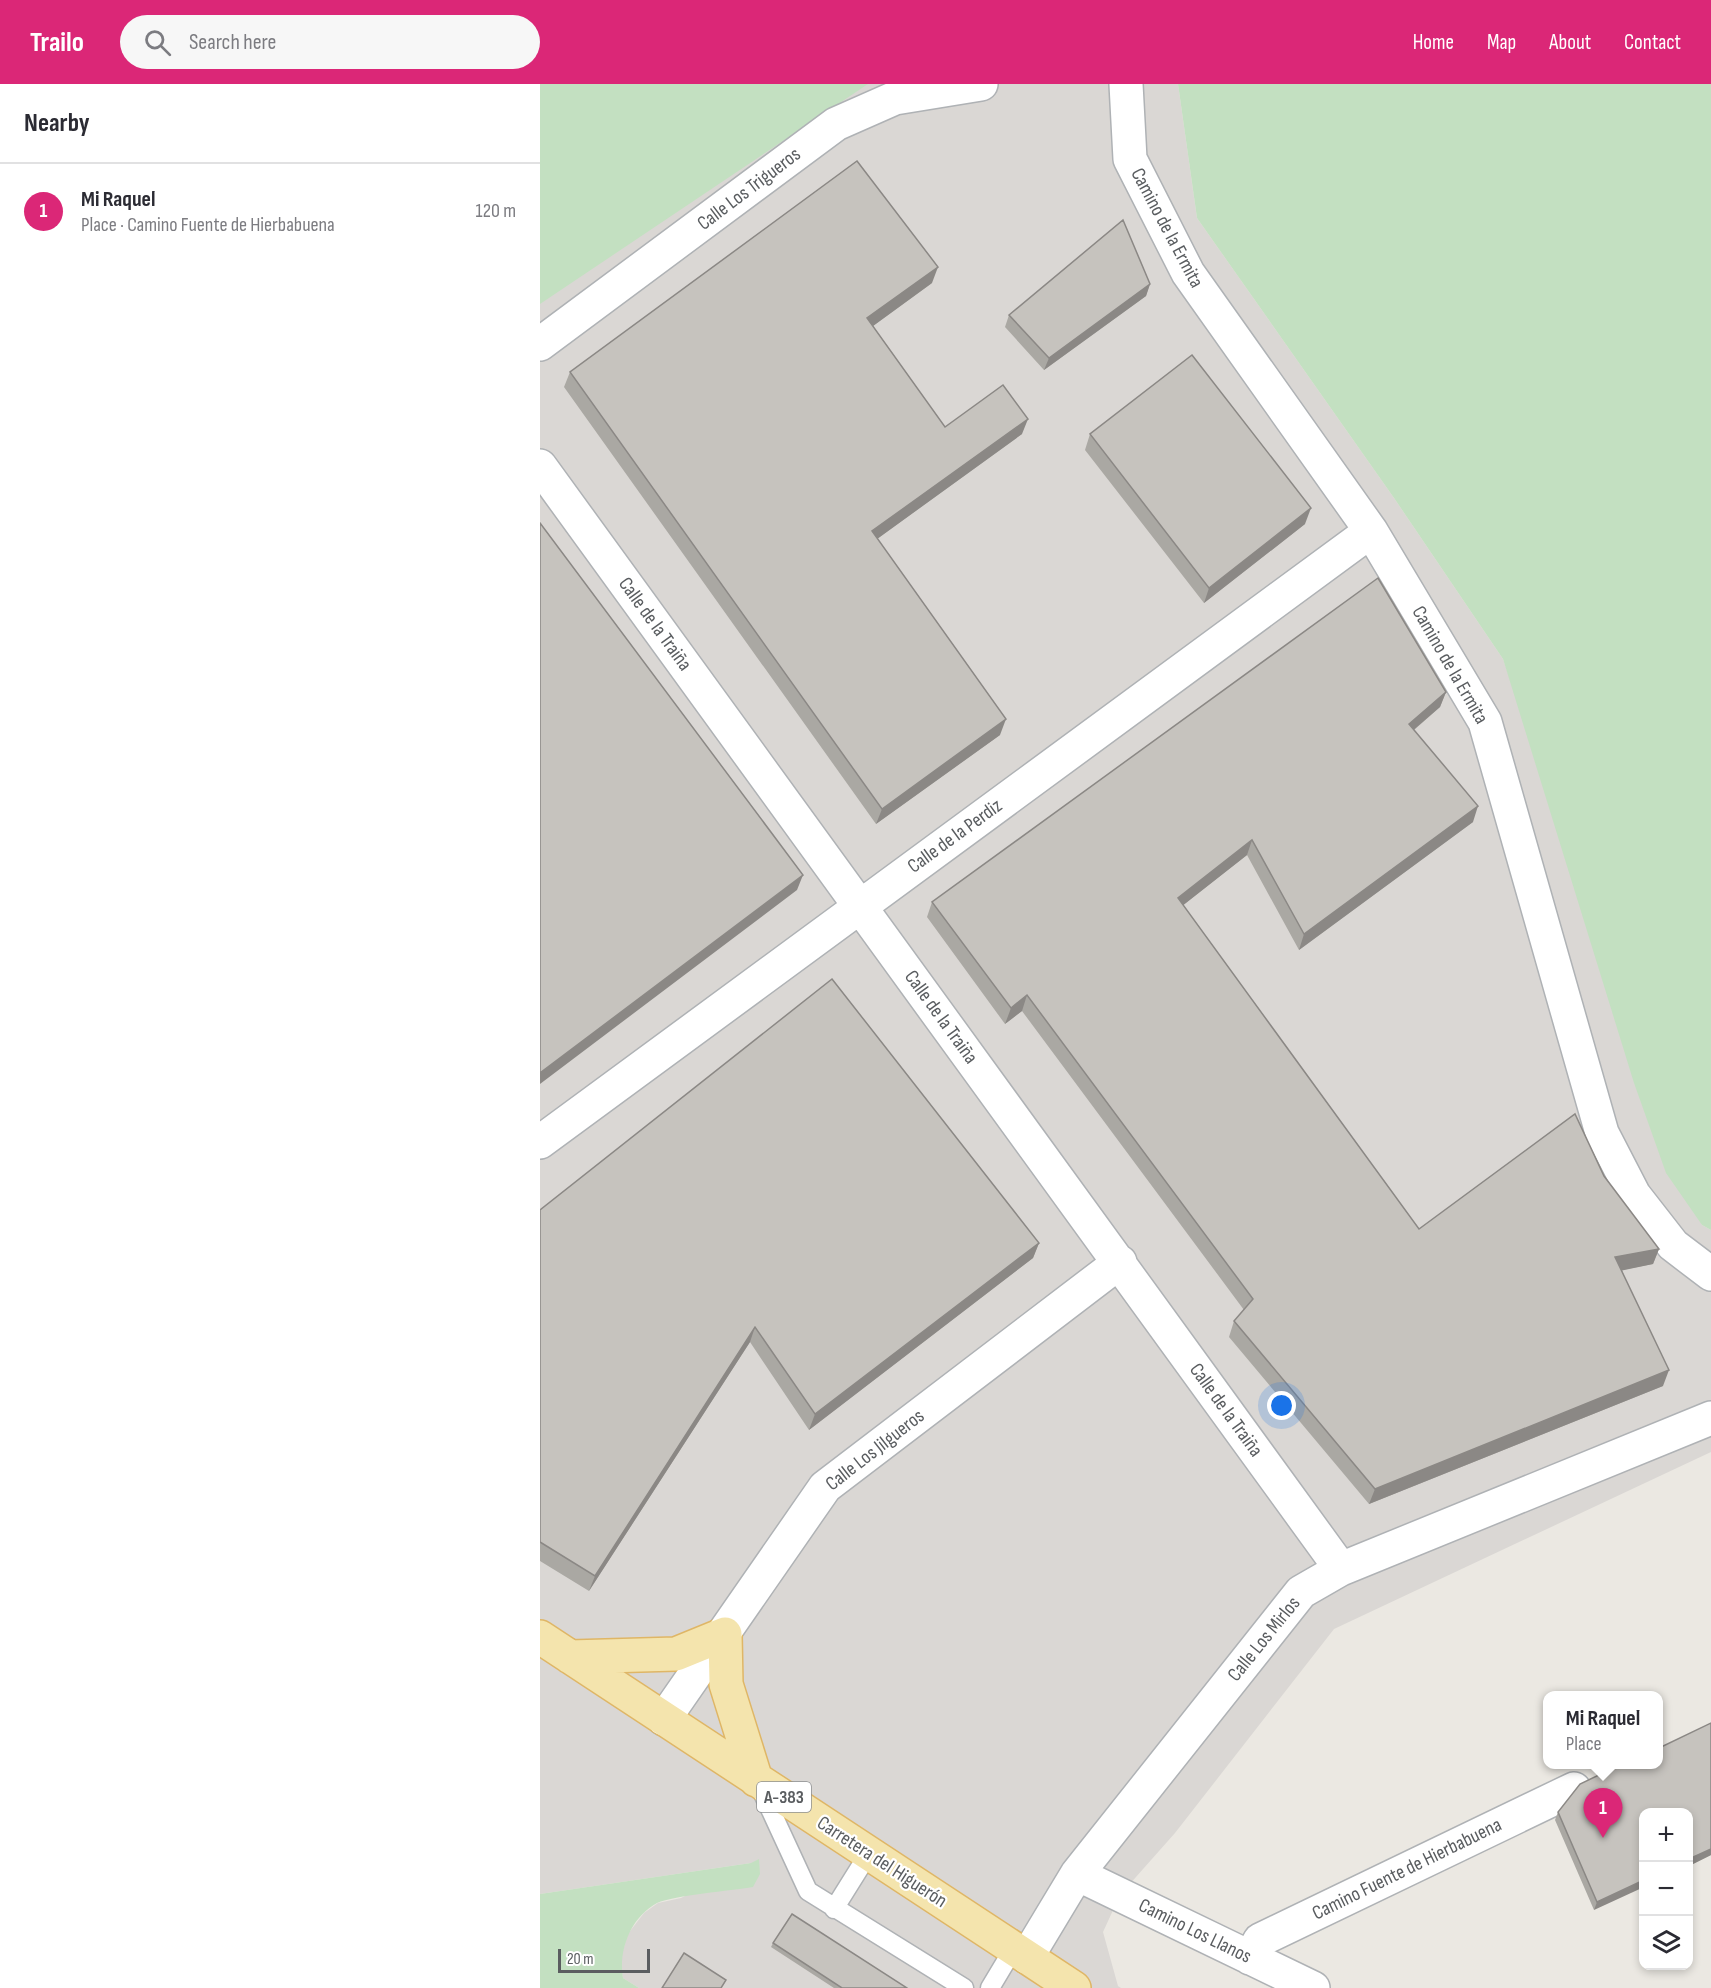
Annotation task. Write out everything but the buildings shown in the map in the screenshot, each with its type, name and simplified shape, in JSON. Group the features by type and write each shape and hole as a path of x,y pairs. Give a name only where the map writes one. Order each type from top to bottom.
{"main road":[{"path":"570,1657 676,1654 725,1634 726,1684 756,1779"},
{"name":"Carretera del Higuerón","path":"540,1637 1074,1988"}],"street":[{"name":"Calle Los Trigueros","path":"540,344 836,124 895,98 981,84"},
{"name":"Camino de la Ermita","path":"1126,84 1130,159 1188,273 1371,531 1485,722 1602,1133 1641,1203 1673,1245 1711,1274"},
{"name":"Calle de la Traiña","path":"540,466 1341,1569"},
{"name":"Calle de la Perdiz","path":"540,1142 1371,531"},
{"name":"Calle Los Jilgueros","path":"664,1719 825,1487 1120,1262"},
{"name":"Calle Los Mirlos","path":"1021,1952 1077,1874 1301,1592 1341,1569 1711,1418"},
{"name":"Camino Fuente de Hierbabuena","path":"1250,1958 1260,1940 1574,1790"},
{"name":"Camino Los Llanos","path":"1077,1874 1313,1988"}],"lane":[{"path":"756,1779 808,1891 964,1988"},
{"path":"834,1909 869,1853"},
{"path":"990,1988 1021,1952"}],"shaded area":[{"path":"540,84 1178,84 1197,218 1394,498 1503,659 1702,1225 1711,1230 1711,1452 1334,1629 1175,1833 1120,1895 1103,1932 1118,1986 1121,1988 639,1988 623,1978 620,1962 627,1935 644,1913 658,1903 681,1898 751,1863 540,1894"}],"green space":[{"path":"540,84 868,84 540,304"},
{"path":"1178,84 1711,84 1711,1230 1702,1225 1666,1173 1634,1083 1503,659 1394,498 1197,218"},
{"path":"759,1859 760,1874 753,1887 665,1900 648,1909 640,1917 628,1935 622,1967 623,1978 639,1988 540,1988 540,1894 751,1863"}],"place":[{"name":"Mi Raquel","path":"1603,1838"}]}
